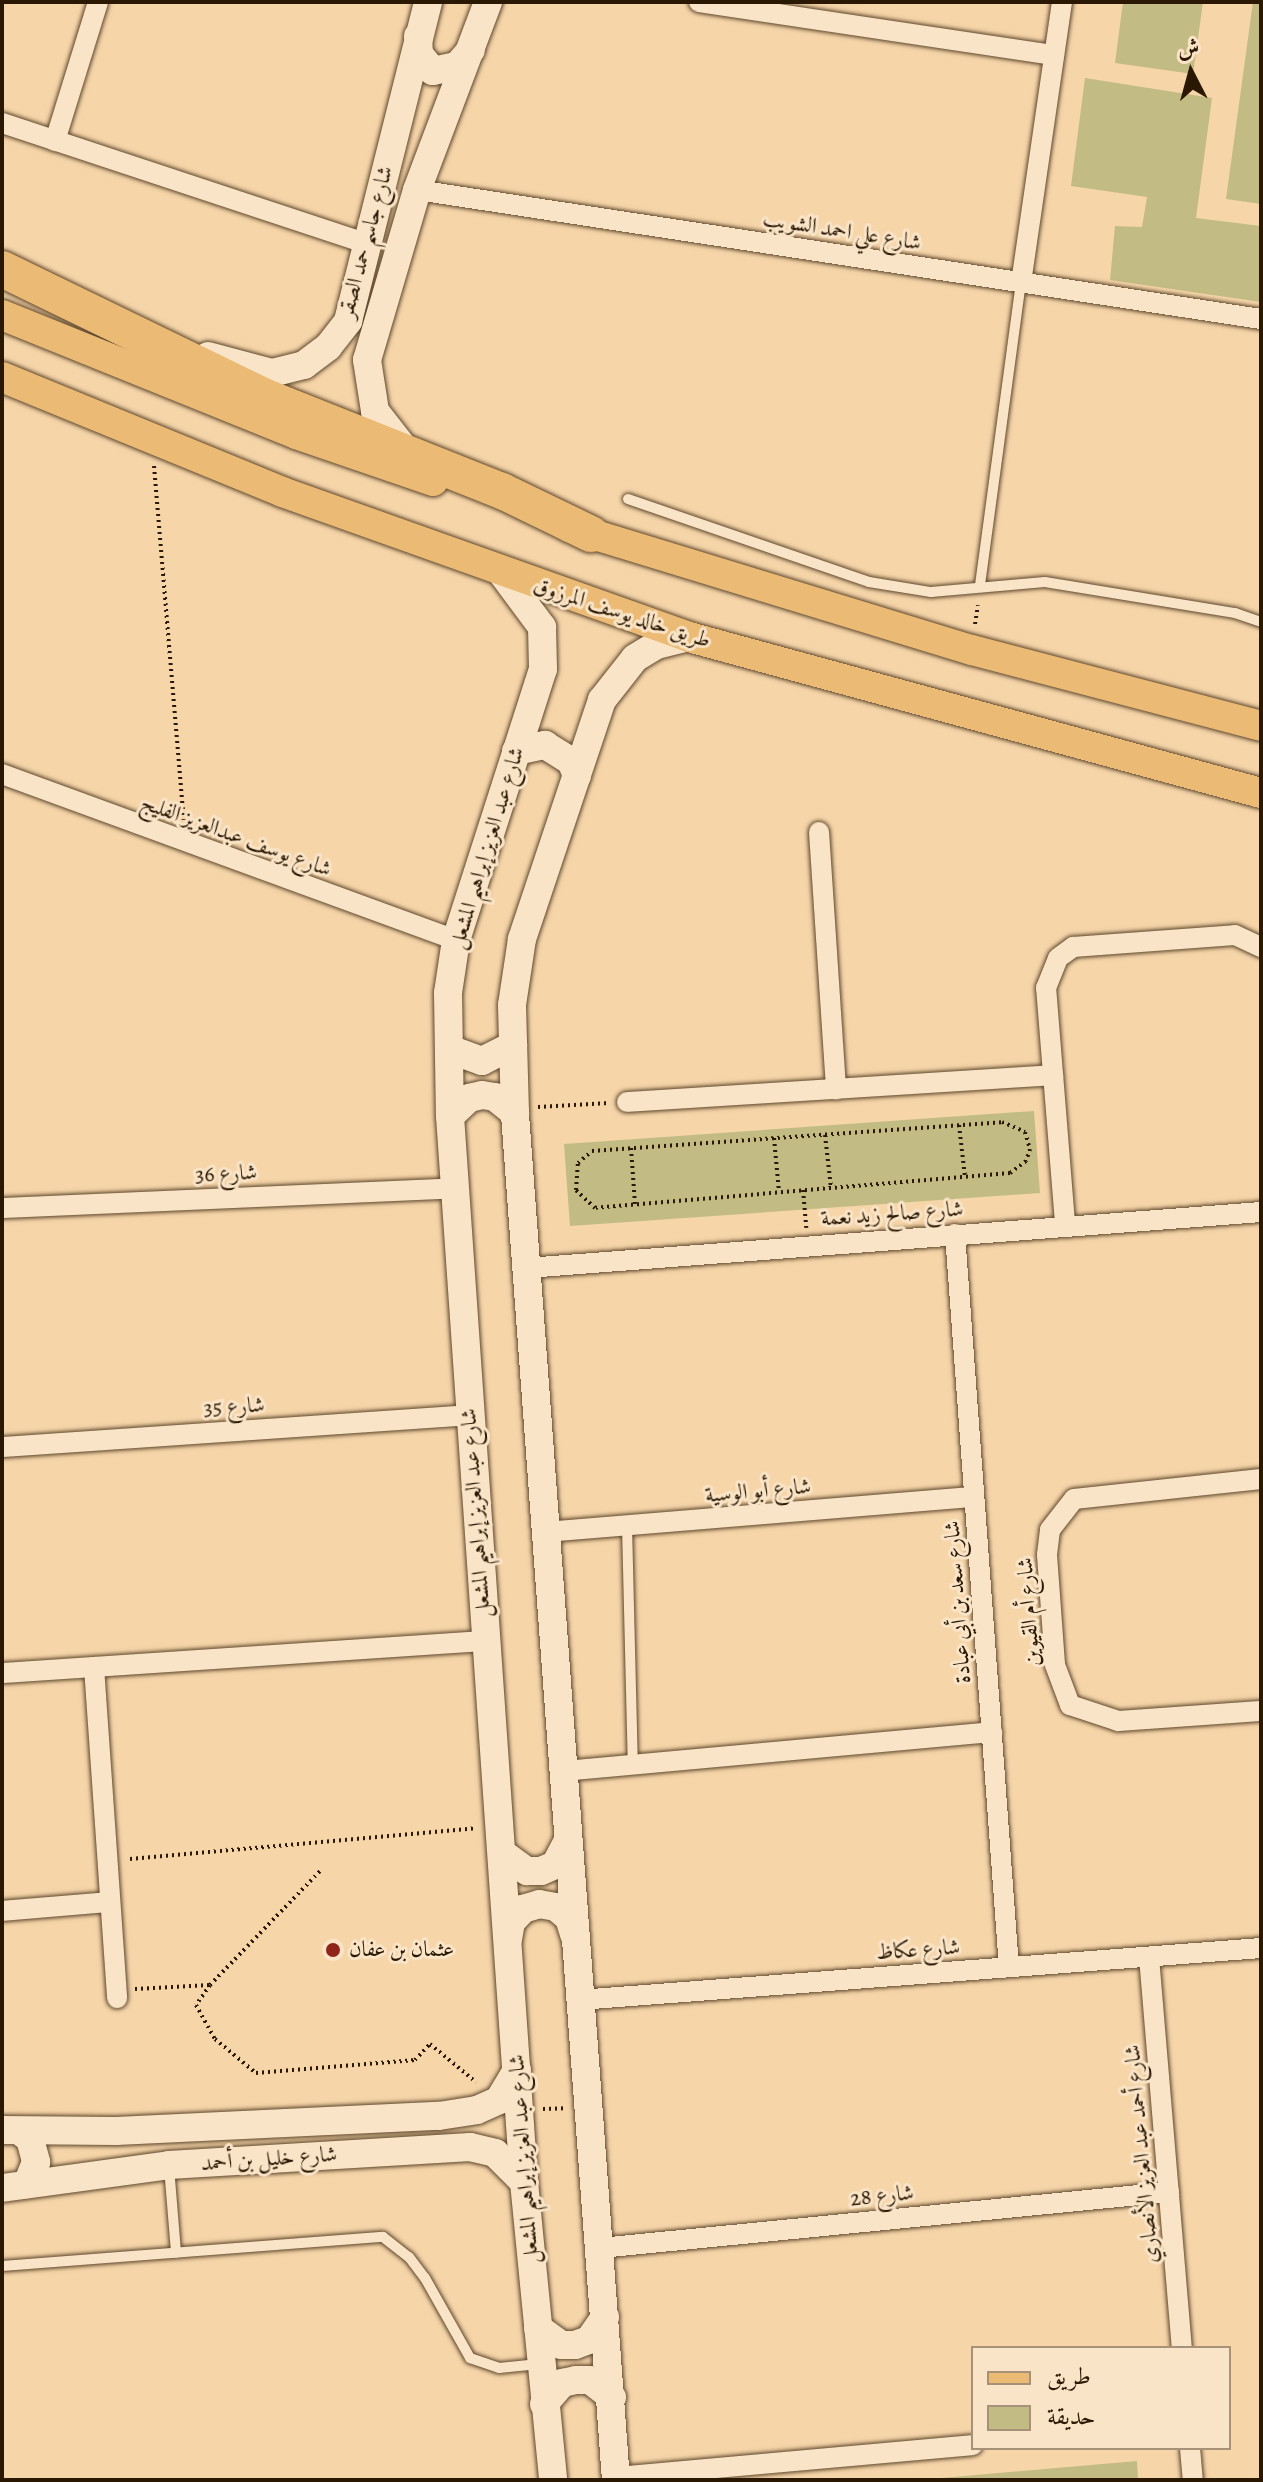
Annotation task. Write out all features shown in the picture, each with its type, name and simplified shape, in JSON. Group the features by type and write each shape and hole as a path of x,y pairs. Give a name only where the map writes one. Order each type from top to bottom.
{"highway":[{"path":"2,269 110,325 263,396 502,491 591,534"}],"main road":[{"name":"شارع جاسم حمد الصقر","path":"110,325 272,373 304,365 328,347 348,321 428,2"},
{"name":"شارع جاسم حمد الصقر","path":"410,455 375,411 367,360 417,190 473,49 488,2"},
{"path":"418,36 419,54 433,71 457,66 473,49"},
{"path":"2,315 296,434 591,534 972,650 1261,726"},
{"name":"طريق خالد يوسف المرزوق","path":"2,377 151,440 501,572 689,637 1261,793"},
{"name":"شارع عبد العزيز إبراهيم المشعل","path":"501,572 533,609 545,644 543,669 456,940 448,993 450,1116 517,2070 509,2106 524,2182 553,2480"},
{"path":"616,2478 515,1110 514,977 522,939 602,700 617,676 657,645 689,637"},
{"path":"1071,742 1182,758 1261,779"},
{"path":"516,751 545,745 571,761 577,776"},
{"path":"449,1049 482,1061 513,1045"},
{"path":"450,1116 458,1106 482,1095 495,1097 515,1110"},
{"path":"501,1840 527,1871 541,1871 555,1865 568,1841"},
{"path":"508,1939 511,1922 523,1909 539,1904 556,1907 569,1918 575,1935"},
{"name":"شارع خليل بن أحمد","path":"11,2131 439,2116 509,2106"},
{"path":"11,2131 30,2139 36,2162 14,2186"},
{"name":"شارع خليل بن أحمد","path":"14,2186 169,2165 470,2147 495,2153 524,2182"},
{"path":"538,2328 561,2345 575,2345 589,2340 605,2317"},
{"path":"544,2404 562,2383 576,2380 590,2380 612,2397"}],"street":[{"path":"55,141 98,2"},
{"path":"699,2 1054,55"},
{"path":"1021,283 1062,2"},
{"path":"2,123 368,244"},
{"name":"شارع علي احمد الشويب","path":"417,190 1261,319"},
{"name":"شارع يوسف عبدالعزيز الفليج","path":"2,774 187,845 456,940"},
{"path":"819,832 836,1089"},
{"path":"1065,1223 1046,988 1058,958 1073,947 1235,935 1261,947"},
{"path":"627,1102 1053,1075"},
{"name":"شارع 36","path":"2,1208 453,1188"},
{"name":"شارع صالح زيد نعمة","path":"527,1268 1065,1223 1261,1212"},
{"name":"شارع سعد بن أبي عبادة","path":"955,1234 1009,1967"},
{"name":"شارع 35","path":"2,1447 469,1415"},
{"name":"شارع أم القيوين","path":"1261,1479 1099,1493 1074,1499 1050,1530 1055,1665 1070,1705 1118,1721 1261,1711"},
{"name":"شارع أبو الوسية","path":"546,1532 974,1497"},
{"path":"2,1673 485,1641"},
{"path":"94,1667 117,1995"},
{"path":"564,1771 992,1732"},
{"path":"2,1911 110,1902"},
{"name":"شارع عكاظ","path":"579,2000 1261,1948"},
{"name":"شارع أحمد عبد العزيز الأنصاري","path":"1149,1957 1182,2346"},
{"name":"شارع 28","path":"600,2248 1169,2192"},
{"path":"616,2478 742,2473 971,2445"},
{"path":"1190,2450 1193,2480"}],"lane":[{"path":"980,585 1021,283"},
{"path":"628,499 869,582 931,592 980,585 1045,582 1235,613 1261,622"},
{"path":"627,1526 633,1765"},
{"path":"169,2165 176,2253"},
{"path":"2,2266 383,2237 409,2257 425,2278 470,2358 499,2368 541,2364"}],"path":[{"path":"151,440 187,845"},
{"path":"972,650 980,585"},
{"path":"515,1110 627,1102"},
{"path":"1014,1124 1025,1132 1030,1149 1026,1161 1010,1173 595,1208 576,1190 575,1171 584,1156 631,1148 959,1125 1014,1124"},
{"path":"959,1125 965,1177"},
{"path":"825,1134 831,1188"},
{"path":"774,1138 779,1192"},
{"path":"631,1148 635,1204"},
{"path":"803,1190 807,1244"},
{"path":"108,1861 501,1840"},
{"path":"321,1870 210,1985 196,2005 215,2039 256,2073 415,2060 430,2044 509,2106 588,2106"},
{"path":"117,1995 210,1985"}],"green space":[{"path":"1123,2 1203,2 1193,74 1115,63"},
{"path":"1253,2 1261,2 1261,204 1226,199"},
{"path":"1085,78 1212,98 1196,218 1261,226 1261,302 1110,280 1115,226 1142,227 1147,197 1071,186"},
{"path":"1034,1111 1040,1193 570,1226 564,1144"},
{"path":"1137,2461 1138,2480 919,2480"}],"place":[{"name":"عثمان بن عفان","path":"333,1950"}]}
